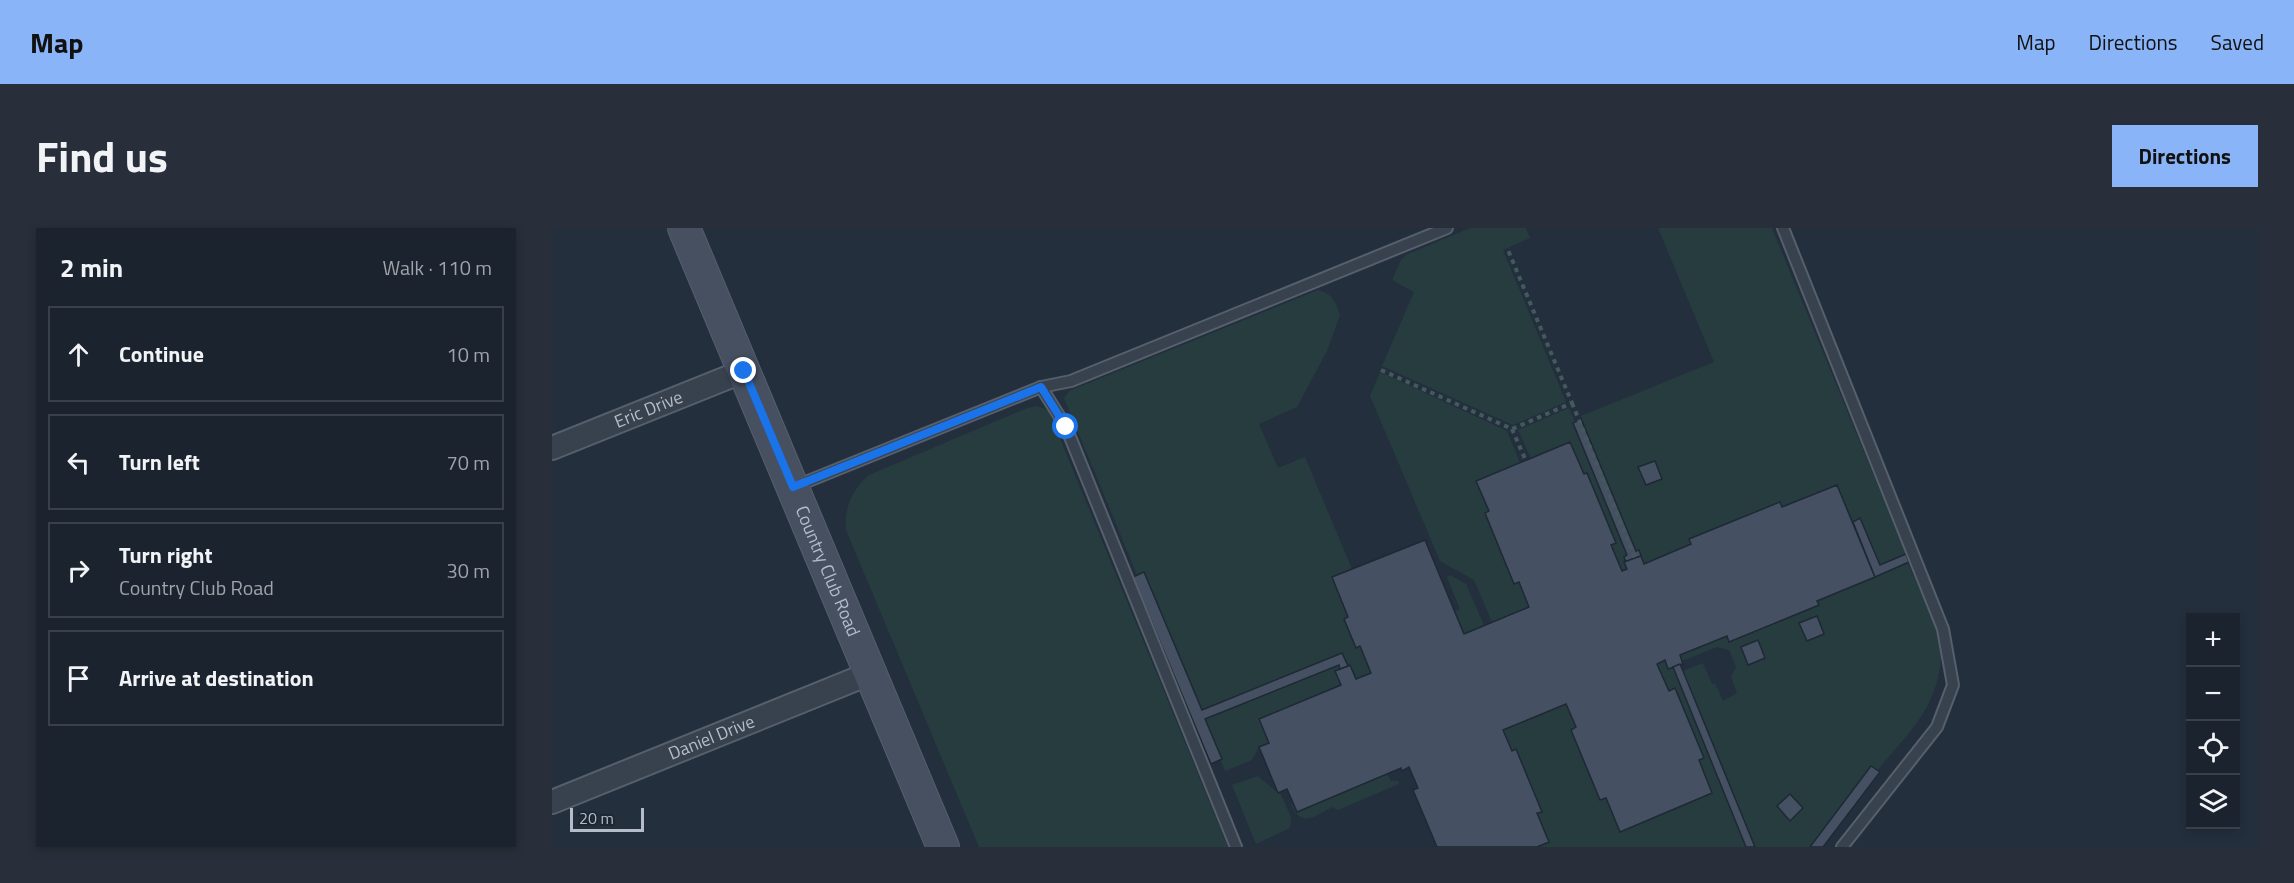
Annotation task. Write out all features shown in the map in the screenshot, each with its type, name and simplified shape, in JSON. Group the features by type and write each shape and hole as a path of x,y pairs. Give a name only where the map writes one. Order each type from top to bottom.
{"street":[{"name":"Country Club Road","path":"684,228 943,847"},
{"name":"Eric Drive","path":"552,448 744,371"},
{"name":"Daniel Drive","path":"552,802 871,673"}],"lane":[{"path":"793,487 1041,387 1071,381 1447,228"},
{"path":"1783,228 1943,629 1953,685 1937,727 1842,847"},
{"path":"1041,387 1066,427 1236,847"}],"path":[{"path":"1508,250 1635,558"},
{"path":"1381,370 1512,429 1526,461"},
{"path":"1512,429 1572,403"}],"green space":[{"path":"1470,228 1526,228 1530,238 1503,250 1566,402 1513,425 1382,366 1414,292 1392,280 1401,260 1406,255"},
{"path":"1658,228 1772,228 1906,554 1880,565 1860,519 1853,522 1837,485 1782,507 1689,539 1691,544 1644,564 1639,550 1636,551 1581,416 1714,362"},
{"path":"1318,290 1333,299 1340,315 1327,351 1297,407 1259,424 1278,468 1305,457 1352,569 1348,617 1344,619 1356,648 1360,646 1371,673 1356,679 1342,653 1202,710 1144,573 1137,575 1064,398 1069,391"},
{"path":"1380,372 1507,431 1520,463 1477,481 1489,511 1485,513 1514,583 1519,582 1529,607 1492,622 1474,580 1440,561 1370,396"},
{"path":"1037,406 1050,414 1228,847 979,847 846,530 846,514 854,493 869,475 1027,408"},
{"path":"1569,408 1627,555 1624,557 1627,569 1622,571 1611,545 1616,542 1587,473 1584,474 1570,443 1531,459 1518,430"},
{"path":"1908,563 1932,617 1941,645 1939,675 1924,712 1878,770 1871,767 1810,847 1755,847 1683,671 1703,663 1712,684 1715,683 1723,701 1737,693 1731,677 1736,667 1729,650 1717,647 1682,661 1680,655 1727,636 1730,642 1819,605 1817,601"},
{"path":"1450,575 1466,584 1484,625 1464,634 1454,612 1460,609 1447,577"},
{"path":"1665,660 1668,669 1673,667 1746,847 1537,847 1549,842 1537,813 1541,812 1515,750 1512,751 1503,730 1566,704 1576,727 1571,730 1600,800 1606,798 1620,831 1712,793 1699,760 1704,757 1676,689 1669,691 1657,664"},
{"path":"1339,665 1341,685 1259,719 1269,743 1259,747 1252,760 1225,771 1205,719"},
{"path":"1387,774 1391,781 1398,781 1399,784 1338,810 1333,807 1314,817 1304,818 1295,812 1291,804 1293,803 1297,811"},
{"path":"1258,776 1278,793 1280,792 1291,817 1290,828 1256,844 1232,785"}],"building":[{"path":"1581,419 1636,551 1639,550 1641,556 1626,562 1624,557 1627,555 1573,423"},
{"path":"1570,442 1584,474 1587,473 1616,543 1611,545 1622,571 1627,569 1624,562 1641,556 1644,564 1691,544 1689,539 1780,502 1782,507 1837,485 1875,577 1817,601 1819,605 1729,642 1727,636 1680,655 1683,664 1668,669 1665,660 1657,664 1669,691 1675,688 1704,758 1699,760 1712,793 1620,832 1606,798 1600,800 1571,730 1576,727 1566,704 1503,730 1512,751 1516,749 1542,812 1537,813 1549,842 1537,847 1437,847 1413,790 1418,788 1409,767 1402,771 1401,768 1297,812 1287,789 1278,793 1259,747 1269,743 1259,719 1341,685 1335,671 1350,665 1356,679 1371,673 1360,646 1356,648 1344,619 1348,617 1332,577 1425,540 1464,634 1529,607 1519,582 1514,584 1485,513 1489,511 1476,481"},
{"path":"1655,461 1662,479 1646,485 1638,467"},
{"path":"1860,518 1880,565 1906,554 1909,562 1875,577 1853,522"},
{"path":"1144,572 1202,710 1342,653 1348,666 1340,669 1339,665 1205,719 1222,759 1211,764 1133,577"},
{"path":"1817,616 1824,634 1807,641 1799,623"},
{"path":"1758,640 1765,658 1748,665 1741,647"},
{"path":"1680,664 1755,847 1746,847 1673,667"},
{"path":"1871,766 1880,772 1823,847 1810,847"},
{"path":"1790,794 1803,808 1790,821 1777,806"}],"route":[{"path":"744,371 793,487 1041,387 1066,427"}]}
